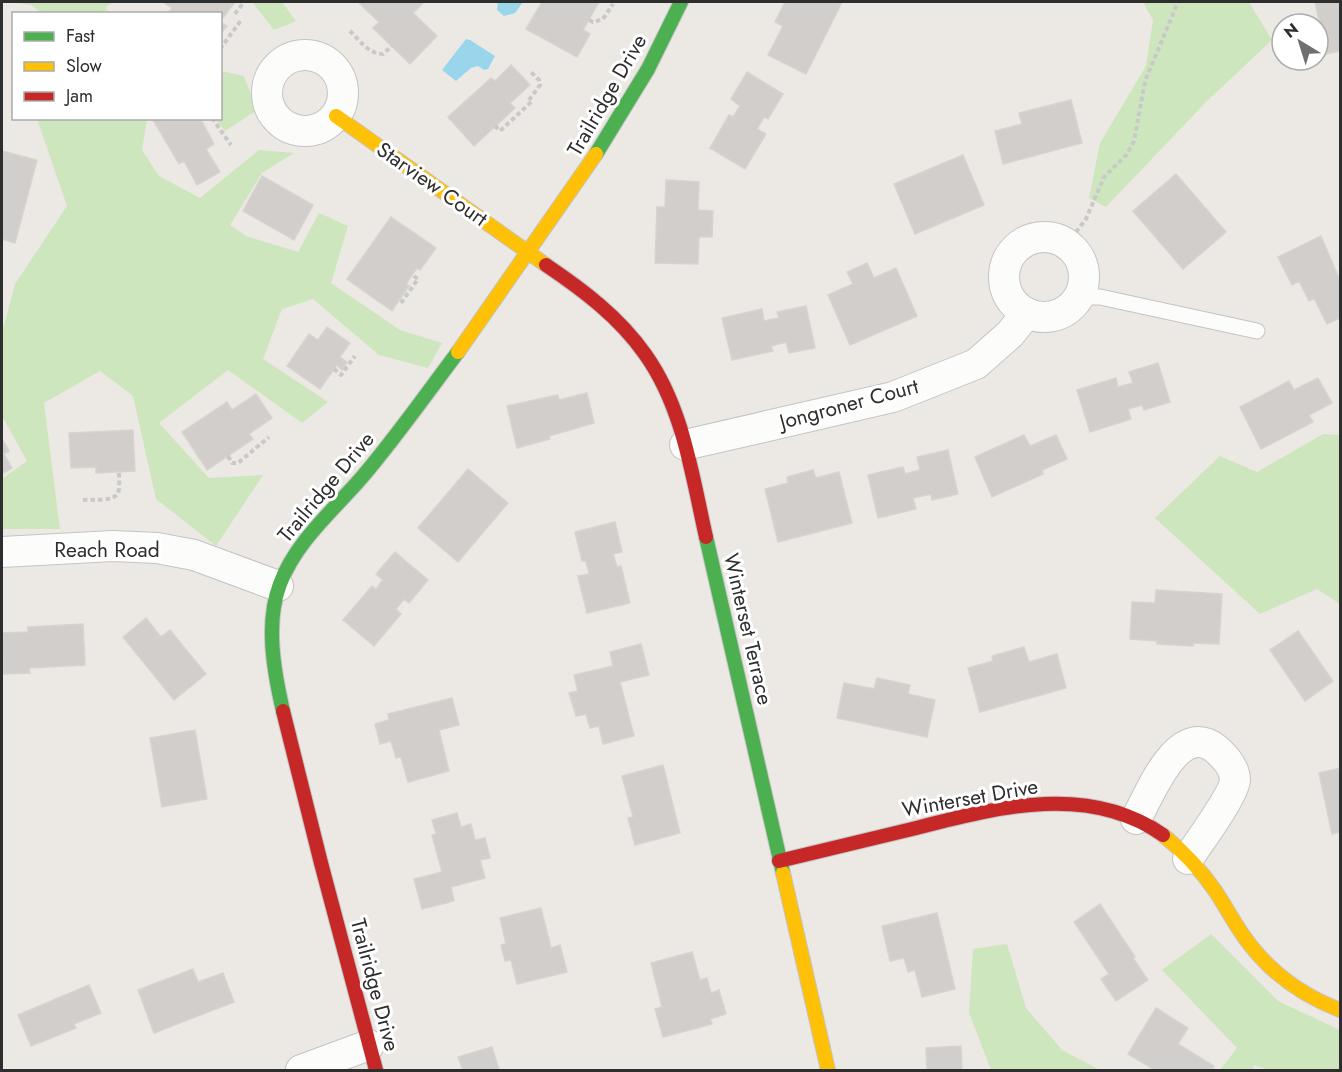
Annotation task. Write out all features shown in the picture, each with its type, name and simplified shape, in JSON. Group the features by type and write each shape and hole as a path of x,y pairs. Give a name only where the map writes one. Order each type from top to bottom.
{"street":[{"name":"Trailridge Drive","path":"372,1058 316,848 278,692 274,660 275,606 278,586 291,562 325,516 356,485 384,451 446,369 608,139 635,94 681,2"},
{"name":"Starview Court","path":"336,116 529,253"},
{"path":"1039,238 1054,239 1067,244 1077,255 1083,268 1084,284 1079,297 1069,309 1056,316 1041,317 1027,313 1015,305 1007,292 1004,278 1010,258 1025,242 1039,238"},
{"name":"Winterset Terrace","path":"529,253 573,283 610,315 637,343 653,366 677,415 828,1071"},
{"name":"Jongroner Court","path":"685,445 893,397 976,364 1010,334 1027,313"},
{"name":"Reach Road","path":"2,552 113,546 157,548 194,555 278,586"},
{"path":"1136,819 1176,751 1196,742 1208,743 1232,768 1234,780 1231,792 1188,859"},
{"name":"Winterset Drive","path":"779,861 952,819 1037,804 1082,805 1123,813 1151,827 1188,859 1216,891 1252,947 1276,972 1318,1001 1341,1010"},
{"path":"301,1071 372,1058"}],"lane":[{"path":"1079,297 1100,297 1257,331"}],"path":[{"path":"235,14 244,2"},
{"path":"1067,244 1086,219 1104,177 1131,148 1145,81 1178,2"},
{"path":"589,20 593,22 603,19 613,4"},
{"path":"222,46 242,20"},
{"path":"350,31 370,51 377,54 384,54 392,46"},
{"path":"495,126 500,131 530,101 540,85 539,80 531,72"},
{"path":"213,120 231,145"},
{"path":"401,303 418,279 412,275"},
{"path":"334,369 341,375 355,356"},
{"path":"228,456 232,463 238,462 270,437"},
{"path":"83,500 116,495 119,472"}],"green space":[{"path":"10,2 114,2 105,7 109,12 40,12 31,5"},
{"path":"252,2 282,2 296,21 274,30"},
{"path":"1143,2 1249,2 1270,37 1270,42 1206,102 1106,207 1089,198 1100,143 1146,66 1153,20"},
{"path":"222,71 244,76 257,110 225,131 216,120 222,120"},
{"path":"37,120 147,120 142,150 159,176 200,198 259,150 294,153 262,173 230,225 246,236 298,252 319,213 348,226 331,283 400,330 442,343 428,368 379,355 313,299 282,309 263,359 328,402 302,423 228,370 159,423 209,478 263,475 216,546 156,499 133,396 100,371 44,403 60,529 2,529 2,479 27,461 2,416 2,333 15,284 67,206"},
{"path":"1323,434 1340,435 1340,604 1317,589 1260,614 1155,518 1220,456 1257,472"},
{"path":"1211,934 1278,1001 1340,1030 1340,1070 1269,1070 1254,1065 1253,1070 1220,1070 1237,1048 1162,970"},
{"path":"1007,944 1026,1008 1062,1050 1100,1070 991,1070 969,1013 973,949"}],"water":[{"path":"498,2 523,2 515,13 504,16 497,10"},
{"path":"466,39 495,56 488,69 484,70 478,66 471,68 456,81 442,70"}],"building":[{"path":"163,2 235,2 222,19 222,12 169,12 172,8"},
{"path":"358,2 424,2 413,13 437,36 410,64 373,28 379,22"},
{"path":"542,2 599,2 583,30 590,34 577,57 526,29"},
{"path":"785,2 842,2 806,74 768,55 783,26 775,22"},
{"path":"1315,2 1340,2 1340,51 1330,53 1330,12 1317,12"},
{"path":"511,65 530,85 510,103 515,108 474,146 448,117 491,78 495,81"},
{"path":"747,72 783,94 768,119 764,117 757,129 766,134 745,169 710,148 729,115 733,117 740,106 731,99"},
{"path":"1071,100 1082,143 1003,164 995,131 1022,124 1019,113"},
{"path":"153,120 201,120 214,144 206,149 220,172 197,185 184,161 179,164"},
{"path":"2,151 37,160 15,243 2,239"},
{"path":"963,155 984,205 915,234 894,184"},
{"path":"1176,174 1226,232 1183,269 1133,211"},
{"path":"262,176 313,205 294,240 243,211"},
{"path":"666,180 699,182 698,210 713,211 712,237 699,237 698,264 655,263 657,207 665,207"},
{"path":"391,217 436,248 420,270 417,268 412,275 406,284 409,286 392,311 347,279"},
{"path":"1321,236 1340,281 1340,318 1327,324 1314,298 1309,301 1299,281 1292,285 1278,257"},
{"path":"867,263 874,278 896,268 917,316 850,345 828,295 853,284 847,272"},
{"path":"806,306 815,348 789,353 786,342 771,346 773,351 732,360 722,318 762,309 764,321 779,318 777,312"},
{"path":"327,327 350,343 340,357 347,362 342,370 337,365 320,389 287,366 309,334 318,340"},
{"path":"1158,363 1170,402 1144,410 1142,405 1128,409 1131,419 1090,432 1077,390 1116,378 1118,387 1133,383 1129,372"},
{"path":"1318,378 1332,403 1309,415 1313,422 1261,449 1240,407 1289,381 1294,390"},
{"path":"587,393 594,423 517,448 507,406 558,395 559,400"},
{"path":"256,394 272,418 249,434 253,439 207,470 182,432 227,402 232,410"},
{"path":"133,430 135,471 96,473 96,467 71,468 69,433"},
{"path":"1024,435 1030,446 1056,435 1067,459 1042,470 1043,474 992,497 975,457"},
{"path":"2,439 9,451 4,454 12,468 2,474"},
{"path":"948,450 958,494 932,500 931,494 913,498 916,509 878,518 868,475 903,467 905,474 920,470 917,457"},
{"path":"468,469 508,503 458,562 418,528"},
{"path":"813,470 816,478 839,472 852,523 778,542 765,489 788,483 787,477"},
{"path":"615,522 622,552 613,554 617,567 621,566 630,603 587,613 578,576 589,574 586,561 582,561 575,532"},
{"path":"395,552 428,580 409,603 404,599 396,609 401,614 374,646 343,620 372,586 376,589 383,580 376,574"},
{"path":"1156,590 1222,594 1219,644 1193,643 1193,646 1157,644 1157,641 1130,639 1132,602 1155,603"},
{"path":"146,618 161,637 170,630 206,674 174,700 123,637"},
{"path":"83,624 85,665 29,668 30,673 3,674 2,633 28,632 28,627"},
{"path":"1298,631 1333,681 1305,701 1270,650"},
{"path":"641,644 649,675 620,682 634,736 603,744 599,726 590,728 586,714 576,716 569,693 578,691 574,675 613,666 610,652"},
{"path":"1024,647 1029,662 1057,654 1066,688 980,712 968,668 993,661 992,656"},
{"path":"877,678 910,685 908,694 935,700 927,737 837,718 844,683 874,689"},
{"path":"452,698 459,725 439,730 449,771 408,782 401,757 396,758 391,741 380,744 375,724 389,720 388,714"},
{"path":"195,730 207,799 162,807 150,738"},
{"path":"663,765 680,833 635,845 628,818 633,817 622,776"},
{"path":"1340,768 1340,832 1332,834 1319,773"},
{"path":"457,813 461,827 471,824 475,840 485,838 490,858 480,860 485,878 451,887 454,901 422,909 414,879 442,872 432,835 436,834 432,820"},
{"path":"1100,904 1148,980 1116,1001 1101,979 1109,974 1074,922"},
{"path":"541,908 551,948 560,945 567,972 517,984 511,960 505,961 501,945 506,944 500,918"},
{"path":"937,913 955,989 922,997 915,970 908,972 904,958 890,961 882,926"},
{"path":"692,952 700,980 707,978 711,993 719,990 726,1014 710,1019 712,1024 663,1037 655,1009 662,1007 651,963"},
{"path":"193,969 198,982 223,973 234,1002 154,1033 138,990"},
{"path":"89,985 101,1013 74,1024 76,1028 31,1046 18,1015"},
{"path":"1156,1008 1188,1028 1178,1044 1214,1066 1212,1070 1155,1070 1128,1054"},
{"path":"961,1046 962,1070 927,1070 926,1048"},
{"path":"492,1047 499,1070 463,1070 458,1057"}],"traffic: fast":[{"path":"596,154 648,69 681,2"},
{"path":"283,711 274,664 272,631 275,599 287,568 306,540 376,461 458,352"},
{"path":"706,537 783,873"}],"traffic: slow":[{"path":"336,116 546,265"},
{"path":"458,352 596,154"},
{"path":"1163,835 1185,854 1204,876 1246,940 1260,957 1280,976 1303,992 1340,1010"},
{"path":"783,873 828,1070"}],"traffic: jam":[{"path":"546,265 587,294 612,316 635,341 658,375 669,396 684,442 706,537"},
{"path":"283,711 376,1070"},
{"path":"779,861 972,814 1038,804 1070,804 1102,808 1133,818 1163,835"}]}
